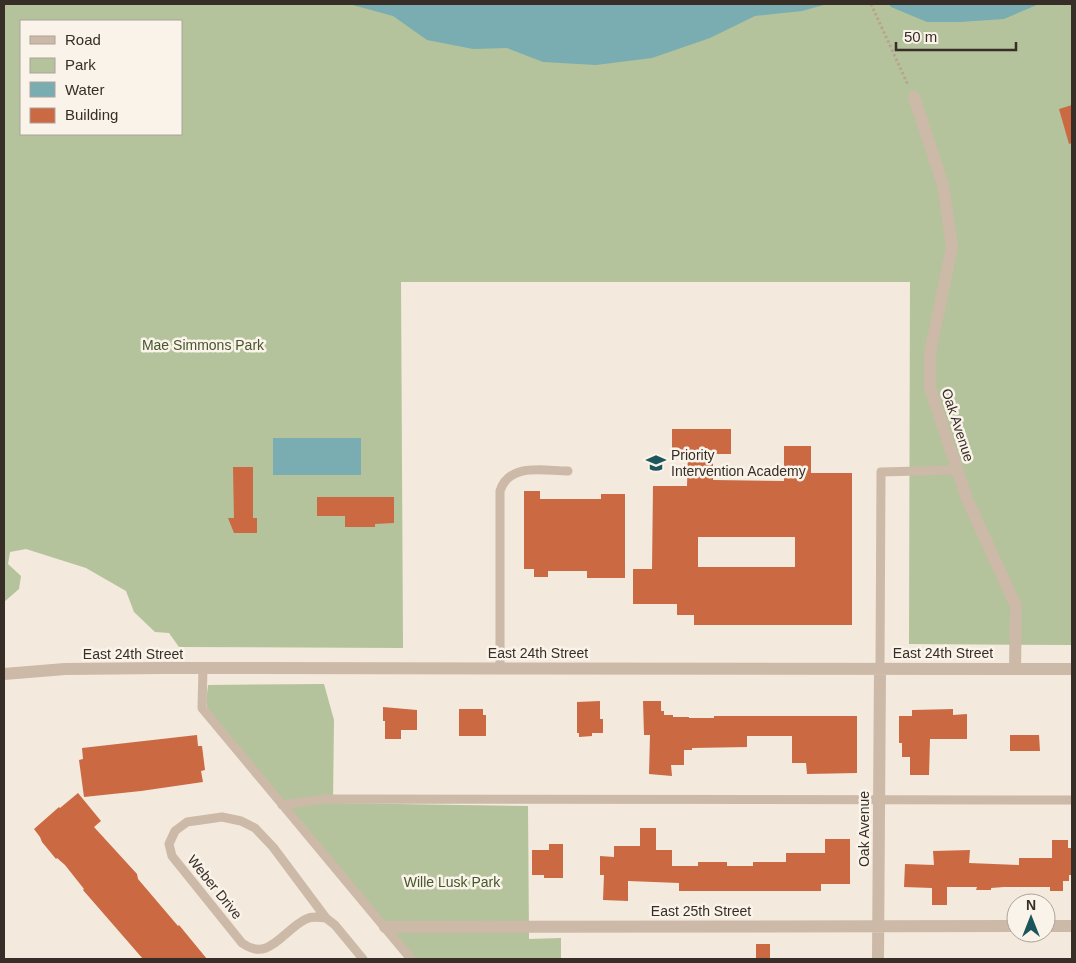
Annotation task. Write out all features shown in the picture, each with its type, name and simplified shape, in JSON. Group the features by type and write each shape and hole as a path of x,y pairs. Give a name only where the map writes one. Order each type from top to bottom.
{"street":[{"name":"Oak Avenue","path":"914,97 943,185 952,246 930,353 930,388 967,500 1016,606 1015,668"},
{"name":"East 24th Street","path":"4,674 65,669 203,668 1072,669"},
{"name":"Oak Avenue","path":"878,959 880,668"},
{"name":"East 25th Street","path":"386,927 1006,926"},
{"path":"1056,926 1072,926"}],"lane":[{"path":"880,668 881,472 957,470"},
{"path":"500,668 500,491 502,485 516,471 568,471"},
{"path":"203,668 202,708 411,959"},
{"path":"282,804 324,799 1072,800"},
{"name":"Weber Drive","path":"326,918 306,919 270,947 261,951 250,949 242,943 172,856 169,844 175,831 188,822 222,817 241,821 255,828 273,847 326,918 335,925 363,959"}],"path":[{"path":"871,4 914,97"}],"green space":[{"name":"Mae Simmons Park","path":"4,4 1072,4 1072,645 909,644 910,282 401,282 403,648 179,647 169,633 155,632 134,612 126,591 86,568 26,549 10,552 8,564 21,576 19,589 4,602"},
{"name":"Wille Lusk Park","path":"324,684 334,720 333,803 528,806 529,939 561,938 561,959 415,959 208,711 206,702 208,685"}],"water":[{"path":"349,4 827,4 802,11 755,16 710,38 652,58 596,65 543,62 507,48 473,49 427,40 393,16"},
{"path":"889,4 1039,4 1004,19 927,22 891,7"},
{"path":"273,438 361,438 361,475 273,475"}],"building":[{"path":"1072,105 1072,143 1069,144 1059,109"},
{"name":"Priority Intervention Academy","path":"672,429 731,429 731,454 713,454 713,480 784,481 784,446 811,446 811,473 852,473 852,625 694,625 694,615 677,615 677,604 633,604 633,569 652,569 653,486 687,486 688,453 672,453","holes":["698,537 795,537 795,567 698,567"]},
{"path":"233,467 253,467 253,518 257,518 257,533 234,533 228,518 234,518"},
{"path":"524,491 540,491 540,499 601,499 601,494 625,494 625,578 587,578 587,571 548,571 548,577 534,577 534,569 524,569"},
{"path":"317,497 394,497 394,523 375,524 375,527 345,527 345,516 317,516"},
{"path":"600,701 600,719 603,719 603,733 592,733 592,736 579,737 579,733 577,733 577,702"},
{"path":"643,701 661,701 661,711 664,711 664,715 673,715 673,717 857,716 857,773 807,774 806,763 792,763 792,736 747,736 747,747 692,748 692,750 684,750 684,765 671,765 672,776 649,774 650,735 644,735"},
{"path":"383,707 417,710 417,730 401,730 401,739 385,739"},
{"path":"459,709 483,709 483,715 486,715 486,736 459,736"},
{"path":"953,709 953,715 967,714 967,739 930,739 929,775 910,775 910,757 902,757 902,743 899,743 899,716 912,716 912,710"},
{"path":"197,735 198,746 202,746 205,770 201,771 203,782 84,797 79,760 83,759 82,748"},
{"path":"1010,735 1039,735 1040,751 1010,751"},
{"path":"78,793 101,821 94,827 137,874 138,879 207,959 143,959 83,890 65,865 56,859 42,842 34,829"},
{"path":"640,828 656,828 656,850 672,850 672,866 698,866 698,862 727,862 727,866 753,866 753,862 786,862 786,853 825,853 825,839 850,839 850,884 821,884 821,891 679,891 679,883 628,881 628,901 603,900 604,875 600,875 600,856 614,857 614,846 640,846"},
{"path":"1052,840 1068,840 1068,848 1072,848 1072,875 1069,875 1069,881 1063,881 1063,891 1050,891 1050,887 1004,887 991,888 991,890 976,890 977,887 947,887 947,905 932,905 932,888 904,887 905,864 934,865 933,851 970,850 969,863 1019,865 1019,858 1052,858"},
{"path":"549,844 563,844 563,878 544,878 544,875 532,875 532,850 549,850"},
{"path":"756,944 770,944 770,959 756,959"}],"place":[{"name":"Priority Intervention Academy","path":"656,463"}]}
